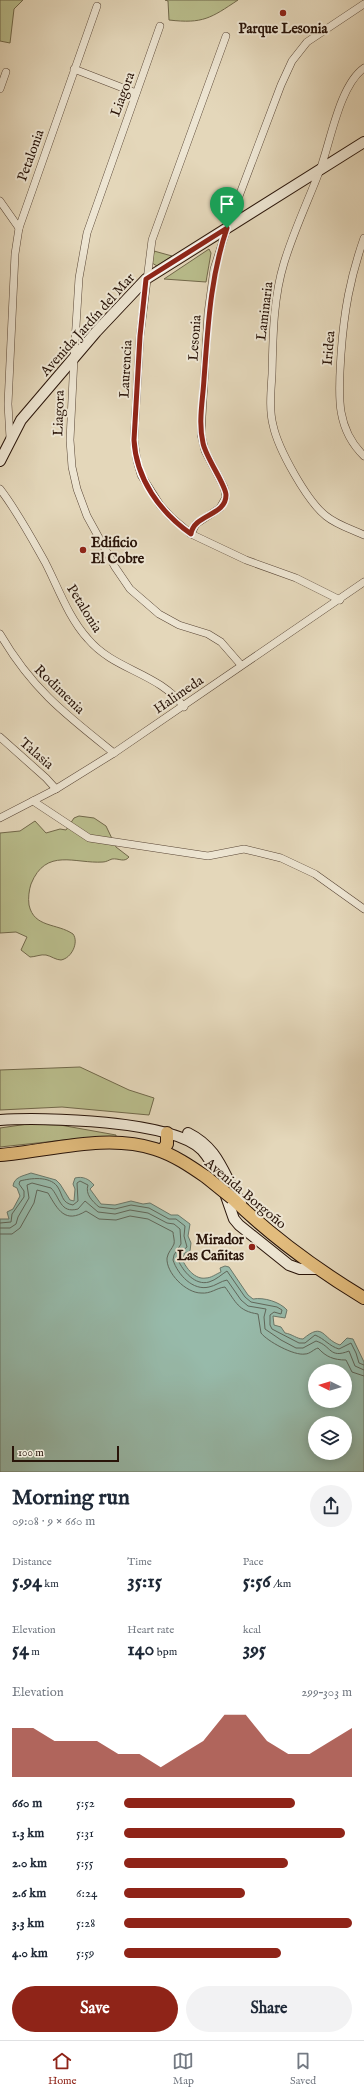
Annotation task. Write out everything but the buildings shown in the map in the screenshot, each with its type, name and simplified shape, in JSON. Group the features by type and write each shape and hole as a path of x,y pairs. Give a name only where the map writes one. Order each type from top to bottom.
{"main road":[{"path":"162,1151 167,1144 167,1133"},
{"name":"Avenida Borgoño","path":"0,1155 105,1143 141,1146 162,1151 185,1162 206,1177 232,1198 249,1215 317,1269 364,1298"}],"street":[{"name":"Lesonia","path":"191,534 198,522 220,508 226,497 224,487 205,451 201,425 211,289 219,251 281,85 292,61 315,36 364,4"},
{"name":"Petalonia","path":"10,438 8,404 15,254 19,228 97,6"},
{"name":"Liagora","path":"160,26 87,233 79,278 70,440 75,480 87,516 115,568 130,589 150,608 179,625 215,638 226,647 242,666"},
{"name":"Laurencia","path":"226,36 152,240 140,336 134,440 135,454 141,475 156,499 171,517 191,534 246,560 302,581 340,600"},
{"name":"Laminaria","path":"364,68 355,76 350,85 320,169 304,206 284,264 276,300 272,355 271,416 279,442 315,505 334,522 364,535"},
{"path":"74,69 136,93"},
{"path":"0,88 6,72"},
{"name":"Avenida Jardín del Mar","path":"0,462 10,438 21,420 74,358 146,279 364,142"},
{"path":"0,201 19,228"},
{"name":"Iridea","path":"364,238 353,269 346,302 338,399 341,417 347,432 364,456"},
{"name":"Petalonia","path":"0,489 45,562 62,598 88,640 111,659 166,687 184,707"},
{"name":"Halimeda","path":"0,818 56,789 114,753 184,707 364,582"},
{"name":"Rodimenia","path":"0,634 15,660 35,685 60,709 114,753"},
{"name":"Talasia","path":"0,737 46,778 56,789"},
{"path":"33,801 89,838 208,856 244,849 281,858 315,874 364,909"},
{"path":"0,1120 57,1119 181,1130 195,1136 208,1146 218,1158 234,1192 249,1215"},
{"path":"149,1128 189,1140 206,1155 214,1170 234,1219 239,1226 289,1264 300,1269 317,1269"}],"green space":[{"path":"0,0 23,0 14,9 10,43 0,41"},
{"path":"165,0 238,0 221,11 206,18 181,21 169,20 168,1"},
{"path":"209,249 211,253 206,282 164,279"},
{"path":"154,251 172,256 157,266 152,263"},
{"path":"79,816 94,818 106,826 116,847 129,857 125,860 112,859 103,862 72,860 53,861 45,865 37,873 29,891 29,905 32,912 36,918 41,921 73,934 75,937 75,945 71,953 65,959 59,960 44,955 30,957 21,950 27,937 16,932 0,933 0,833 20,831 35,821 46,833 60,829 66,830 74,818"},
{"path":"80,1067 129,1090 154,1098 149,1115 62,1107 0,1110 0,1070"},
{"path":"28,1124 60,1125 116,1135 116,1138 74,1139 0,1147 0,1128"}],"water":[{"path":"31,1173 56,1180 70,1200 74,1201 75,1189 73,1184 75,1178 83,1178 90,1181 94,1185 90,1189 101,1204 115,1205 131,1201 143,1204 150,1203 171,1215 178,1215 190,1224 188,1236 191,1243 190,1251 185,1253 182,1259 191,1273 198,1277 208,1278 221,1272 220,1268 225,1266 229,1267 248,1295 253,1299 272,1301 287,1310 285,1318 273,1316 274,1325 281,1327 285,1333 303,1339 310,1334 319,1331 340,1345 347,1338 353,1339 364,1362 364,1472 0,1472 0,1219 9,1219 7,1212 13,1209 20,1196 17,1188 13,1186 15,1181 22,1176"}],"place":[{"name":"Parque Lesonia","path":"283,13"},
{"name":"Edificio El Cobre","path":"83,550"},
{"name":"Mirador Las Cañitas","path":"252,1247"}],"route":[{"path":"227,228 214,269 211,289 208,313 201,425 205,451 224,487 226,497 224,504 198,522 194,526 191,534 165,511 156,499 141,475 135,454 134,440 140,336 146,279 156,271 227,228"}]}
